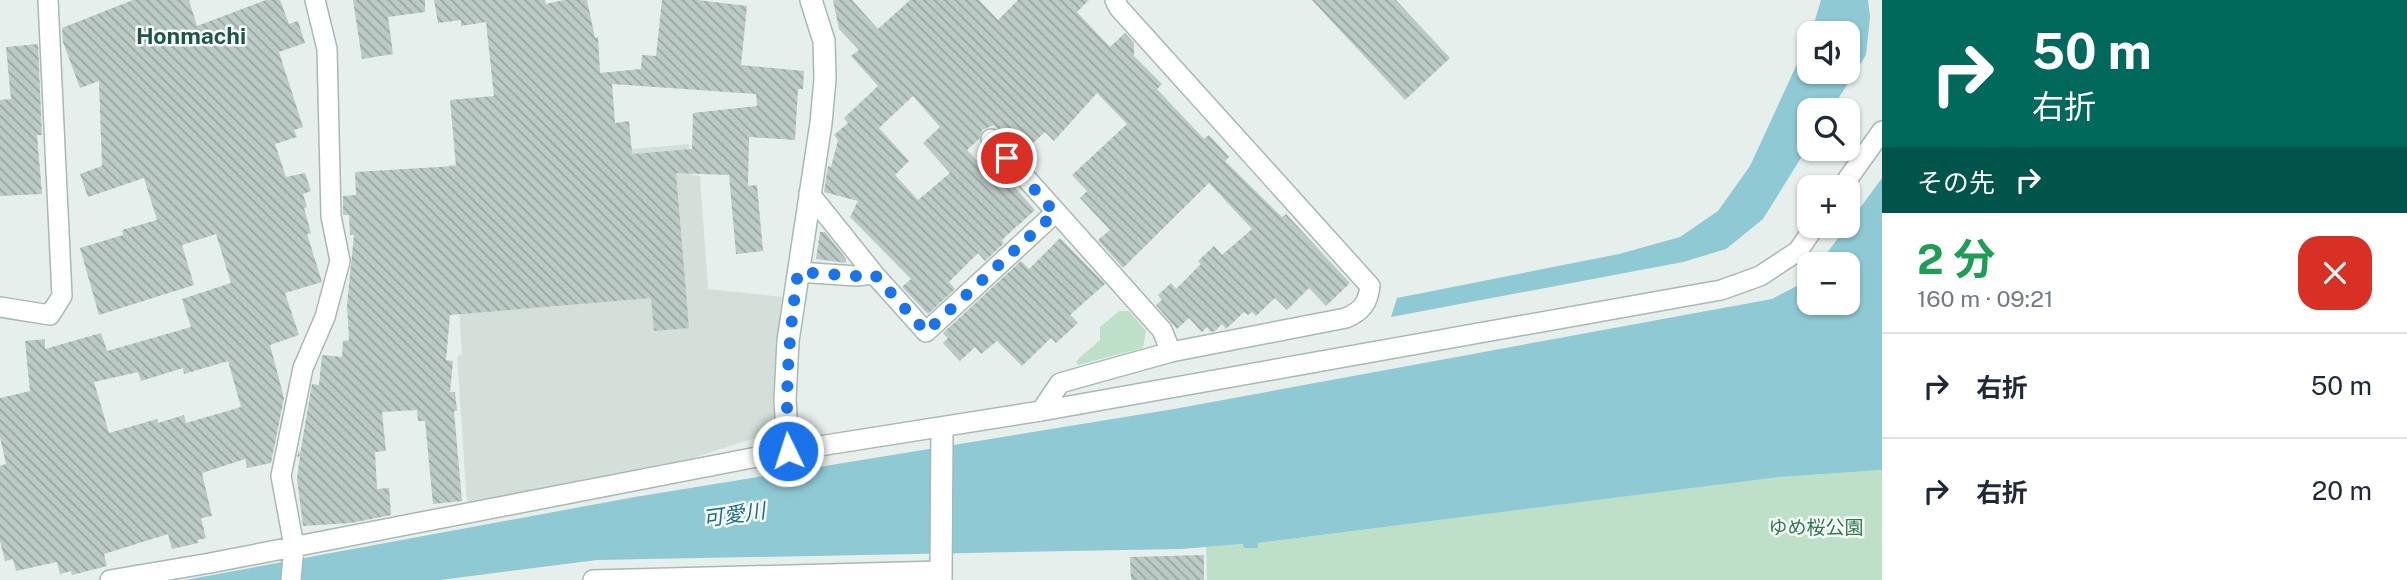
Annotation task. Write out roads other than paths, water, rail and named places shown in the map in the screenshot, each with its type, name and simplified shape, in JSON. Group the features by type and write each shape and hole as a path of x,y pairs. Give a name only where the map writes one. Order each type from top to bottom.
{"street":[{"path":"0,307 50,315 62,296 48,0"},
{"path":"292,564 281,476 303,368 325,317 340,261 331,216 327,50 315,0"},
{"path":"788,451 788,341 821,123 825,79 824,41 811,0"},
{"path":"1041,411 1060,383 1171,352 1346,318 1360,312 1368,298 1370,286 1119,8 1115,0"},
{"path":"1851,175 1882,131"},
{"path":"991,139 1161,330 1171,352"},
{"path":"809,193 874,274 926,332 1055,213"},
{"path":"110,580 292,564 788,451 941,434 1041,411 1721,290 1760,276 1798,251 1807,238"},
{"path":"798,272 856,276 874,274"},
{"path":"593,580 703,579 941,569 941,434"}],"water":[{"path":"1821,0 1868,0 1870,17 1866,55 1860,64 1860,21 1815,21"},
{"path":"1797,64 1797,84 1848,84 1839,98 1797,98 1799,161 1763,219 1726,249 1683,262 1391,317 1397,298 1619,254 1680,237 1718,211 1750,166"},
{"name":"可愛川","path":"1882,178 1882,470 1780,477 1258,543 1258,548 1244,548 1243,544 1181,549 597,560 440,580 185,580 635,497 1174,409 1772,299 1797,285 1797,315 1860,315 1860,252 1828,252 1838,238 1860,238 1860,208"}],"district":[{"name":"Honmachi","path":"191,36"}],"park label":[{"name":"ゆめ桜公園","path":"1816,527"}]}
